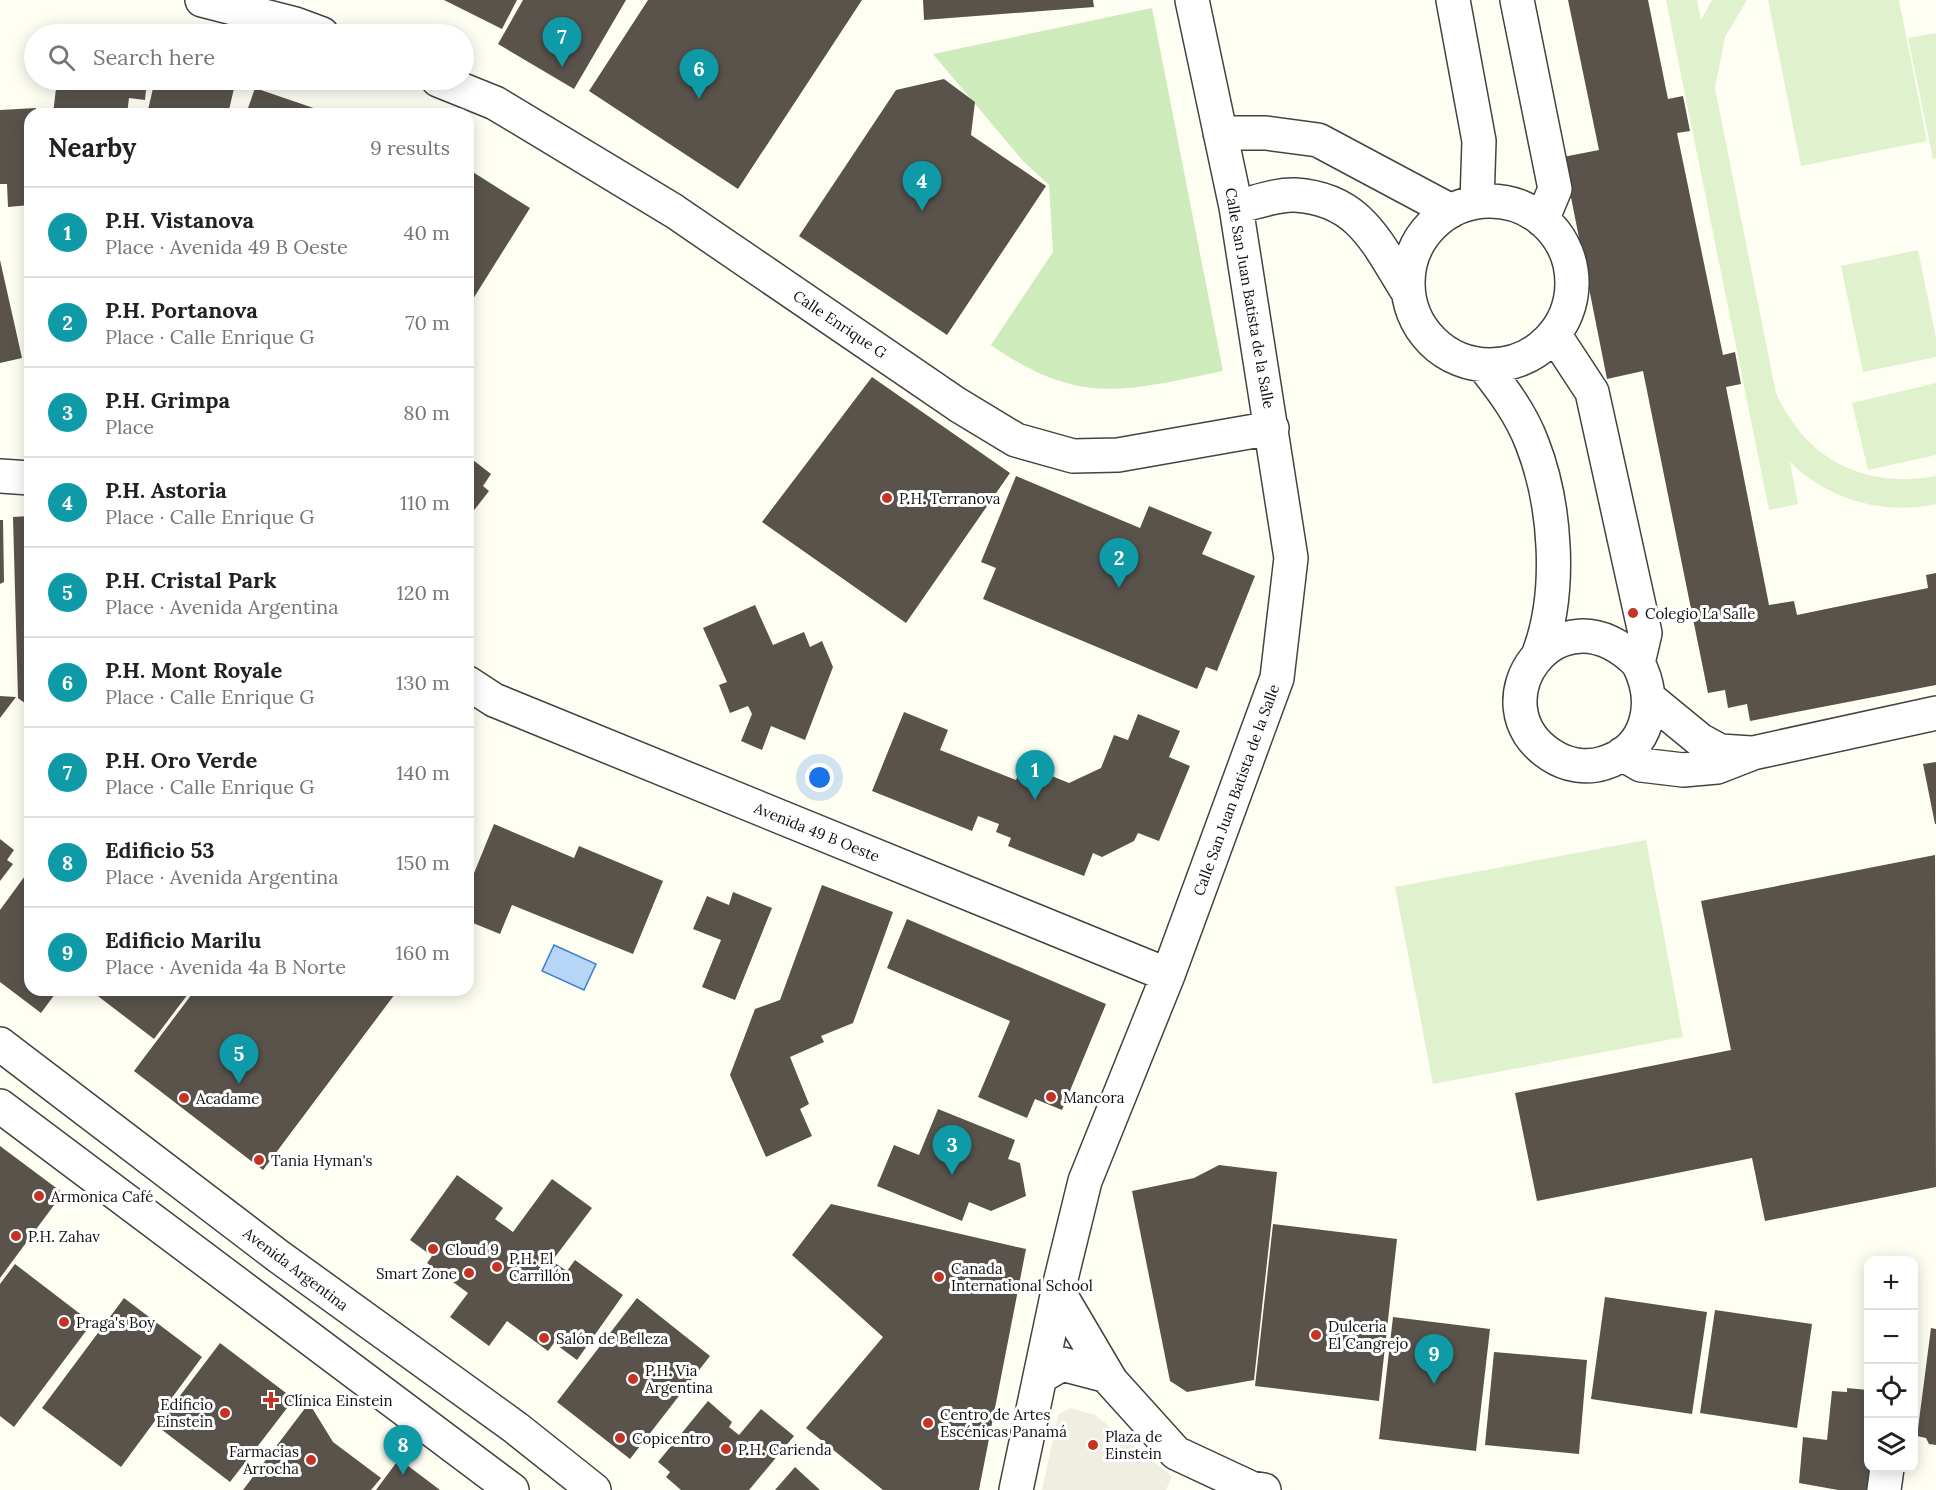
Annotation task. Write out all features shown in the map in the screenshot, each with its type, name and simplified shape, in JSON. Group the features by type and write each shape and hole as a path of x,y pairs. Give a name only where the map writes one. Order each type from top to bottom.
{"street":[{"path":"202,0 295,24"},
{"name":"Calle San Juan Batista de la Salle","path":"1016,1490 1058,1291 1085,1181 1168,975 1277,678 1292,558 1236,207 1192,0"},
{"path":"1453,0 1479,141 1464,206"},
{"path":"1517,0 1555,189 1542,220"},
{"name":"Calle Enrique G","path":"463,90 495,103 674,211 958,405 1016,440 1073,456 1118,454 1272,428"},
{"path":"1220,133 1266,133 1318,140 1464,206"},
{"path":"1236,207 1294,195 1332,202 1342,207 1365,223 1406,289 1421,329 1439,348 1460,360 1484,366 1511,363 1535,353 1554,334 1567,312 1572,288 1569,263 1559,239 1542,220 1522,208 1500,201 1464,206 1434,224 1420,240 1411,260 1406,289"},
{"path":"1554,334 1592,392 1645,633 1638,663"},
{"path":"1484,366 1512,401 1533,443 1546,497 1554,595 1546,634 1539,653 1527,671 1520,691 1521,713 1529,734 1543,750 1561,762 1582,766 1603,764 1622,754 1638,739 1647,720 1650,699 1647,680 1638,663 1622,647 1602,637 1580,635 1558,641 1539,653"},
{"path":"0,476 24,478"},
{"name":"Avenida 49 B Oeste","path":"474,687 494,700 1168,975"},
{"path":"1650,699 1700,740 1720,751 1753,753"},
{"path":"1622,754 1641,765 1683,770 1717,767 1753,753 1936,713"},
{"name":"Avenida Argentina","path":"0,1044 278,1256 516,1428 594,1490"},
{"path":"0,1106 512,1490"},
{"path":"249,1294 268,1294 278,1285 282,1271 278,1256"},
{"path":"1058,1291 1108,1376 1176,1453 1251,1488 1264,1490"},
{"path":"303,1335 310,1309 322,1301 340,1302"},
{"path":"1040,1377 1062,1364 1108,1376"},
{"path":"1884,1490 1886,1472"}],"green space":[{"path":"1666,0 1697,0 1701,20 1712,0 1747,0 1725,37 1715,88 1776,393 1804,436 1821,452 1840,464 1862,473 1885,478 1910,479 1936,476 1936,504 1896,508 1857,501 1821,486 1790,462 1798,504 1769,510"},
{"path":"1768,0 1899,0 1927,141 1801,166"},
{"path":"1152,8 1223,371 1130,388 1103,389 1077,386 1051,378 1022,365 991,345 1053,252 1049,185 1023,161 933,54"},
{"path":"1936,33 1936,158 1933,159 1908,38"},
{"path":"1918,250 1936,338 1936,357 1863,372 1841,266"},
{"path":"1936,383 1936,455 1868,470 1852,403"},
{"path":"1646,840 1683,1037 1433,1084 1395,887"}],"shaded area":[{"name":"Plaza de Einstein","path":"1070,1408 1095,1415 1172,1476 1166,1490 1042,1490 1058,1415"}],"water":[{"path":"554,945 596,964 584,990 542,971"}],"building":[{"path":"444,0 517,0 502,29"},
{"path":"523,0 626,0 574,89 498,44"},
{"path":"648,0 862,0 738,189 589,91"},
{"path":"923,0 1093,0 1094,7 924,20"},
{"path":"1568,0 1648,0 1668,99 1683,96 1690,131 1677,133 1723,355 1735,352 1741,384 1726,387 1769,605 1794,601 1797,615 1928,588 1926,575 1936,573 1936,685 1750,721 1747,704 1728,708 1725,690 1708,693 1643,371 1607,379 1563,157 1599,150"},
{"path":"944,79 975,102 971,135 1046,186 947,335 799,236 896,90"},
{"path":"56,90 146,90 145,100 129,98 128,108 54,108"},
{"path":"153,90 234,90 229,108 148,108"},
{"path":"254,90 261,90 313,108 248,108"},
{"path":"24,109 24,206 8,207 7,184 0,184 0,110"},
{"path":"474,173 530,208 474,297"},
{"path":"0,260 22,358 0,363"},
{"name":"P.H. Terranova","path":"872,377 1010,473 906,623 762,522"},
{"path":"474,461 491,474 483,486 489,491 474,510"},
{"path":"1016,476 1140,528 1149,506 1212,532 1202,554 1255,576 1217,671 1206,667 1197,689 983,599 996,568 981,562"},
{"path":"24,516 24,702 18,698 13,517"},
{"path":"0,520 3,520 4,582 0,584"},
{"path":"755,605 773,645 804,632 810,647 822,641 833,667 805,740 771,726 762,750 741,741 752,714 748,706 730,713 719,685 727,682 703,628"},
{"path":"0,696 16,697 0,718"},
{"path":"904,712 948,730 940,750 1016,780 1019,773 1034,779 1037,770 1069,783 1101,768 1114,735 1128,740 1138,714 1180,731 1169,757 1190,766 1159,841 1138,833 1134,841 1102,857 1093,853 1084,876 1008,846 1011,838 996,832 999,824 978,816 972,831 872,791"},
{"path":"1936,762 1936,824 1935,824 1923,764"},
{"path":"494,824 574,858 579,846 663,881 633,954 512,905 500,934 474,923 474,873"},
{"path":"0,839 14,850 7,860 13,864 0,881"},
{"path":"1935,855 1936,1187 1765,1221 1752,1158 1537,1201 1515,1093 1731,1050 1701,901"},
{"path":"24,877 24,996 54,996 41,1013 0,982 0,910"},
{"path":"822,885 893,912 853,1023 821,1036 824,1042 790,1057 809,1104 800,1109 812,1136 766,1157 730,1075 755,1009 780,1000"},
{"path":"733,892 772,908 735,1000 702,987 721,940 693,929 707,896 729,905"},
{"path":"907,919 1106,1004 1062,1110 1035,1099 1027,1118 978,1097 1010,1021 887,968"},
{"path":"98,996 186,996 154,1039"},
{"path":"190,996 394,996 263,1170 134,1071"},
{"path":"938,1109 1015,1140 1008,1159 1020,1163 1026,1196 991,1211 969,1202 962,1221 877,1186 894,1145 919,1155"},
{"name":"P.H. Zahav","path":"0,1146 63,1193 0,1278"},
{"path":"1219,1165 1277,1172 1254,1380 1187,1392 1170,1381 1132,1191 1194,1178"},
{"name":"P.H. El Carrillón","path":"457,1175 503,1208 495,1219 513,1232 552,1179 592,1208 552,1261 567,1271 575,1260 623,1295 577,1360 554,1343 548,1351 507,1321 489,1346 450,1317 468,1293 427,1263 432,1256 410,1240"},
{"path":"831,1204 1026,1249 979,1490 883,1490 806,1428 883,1337 792,1255"},
{"path":"1273,1224 1397,1239 1379,1401 1255,1386"},
{"path":"15,1264 92,1323 14,1427 0,1416 0,1284"},
{"path":"1605,1297 1707,1312 1692,1414 1591,1399"},
{"path":"124,1298 202,1357 121,1467 42,1408"},
{"name":"P.H. Via Argentina","path":"637,1298 710,1356 630,1459 557,1402"},
{"path":"1715,1310 1812,1324 1797,1428 1700,1413"},
{"path":"1393,1317 1490,1329 1476,1451 1379,1439"},
{"path":"1931,1328 1936,1329 1936,1445 1929,1444 1926,1438 1918,1436"},
{"name":"Edificio Einstein","path":"220,1343 294,1399 230,1482 157,1426"},
{"path":"1494,1352 1587,1360 1579,1454 1485,1445"},
{"path":"1847,1388 1864,1390 1864,1472 1880,1472 1878,1490 1838,1490 1799,1483 1803,1437 1827,1440 1832,1391 1847,1392"},
{"name":"P.H. Carienda","path":"708,1401 732,1422 729,1427 739,1435 761,1409 794,1436 749,1490 681,1490 666,1477 670,1472 658,1462"},
{"name":"Farmacias Arrocha","path":"309,1403 333,1442 381,1478 371,1490 243,1490"},
{"path":"399,1459 440,1490 376,1490"},
{"path":"795,1467 820,1490 775,1490"}],"place":[{"name":"P.H. Oro Verde","path":"562,67"},
{"name":"P.H. Mont Royale","path":"699,99"},
{"name":"P.H. Astoria","path":"922,211"},
{"name":"P.H. Terranova","path":"887,498"},
{"name":"P.H. Portanova","path":"1119,588"},
{"name":"Colegio La Salle","path":"1633,613"},
{"name":"P.H. Vistanova","path":"1035,800"},
{"name":"P.H. Cristal Park","path":"239,1084"},
{"name":"Mancora","path":"1051,1097"},
{"name":"Acadame","path":"184,1098"},
{"name":"Tania Hyman's","path":"259,1160"},
{"name":"P.H. Grimpa","path":"952,1175"},
{"name":"Armonica Café","path":"39,1196"},
{"name":"P.H. Zahav","path":"16,1236"},
{"name":"Cloud 9","path":"433,1249"},
{"name":"P.H. El Carrillón","path":"497,1267"},
{"name":"Smart Zone","path":"469,1273"},
{"name":"Canada International School","path":"939,1277"},
{"name":"Praga's Boy","path":"64,1322"},
{"name":"Dulceria El Cangrejo","path":"1316,1335"},
{"name":"Salón de Belleza","path":"544,1338"},
{"name":"P.H. Via Argentina","path":"633,1379"},
{"name":"Edificio Marilu","path":"1434,1384"},
{"name":"Clínica Einstein","path":"271,1400"},
{"name":"Edificio Einstein","path":"225,1413"},
{"name":"Centro de Artes Escénicas Panamá","path":"928,1423"},
{"name":"Copicentro","path":"620,1438"},
{"name":"Plaza de Einstein","path":"1093,1445"},
{"name":"P.H. Carienda","path":"726,1449"},
{"name":"Farmacias Arrocha","path":"311,1460"},
{"name":"Edificio 53","path":"403,1475"}]}
